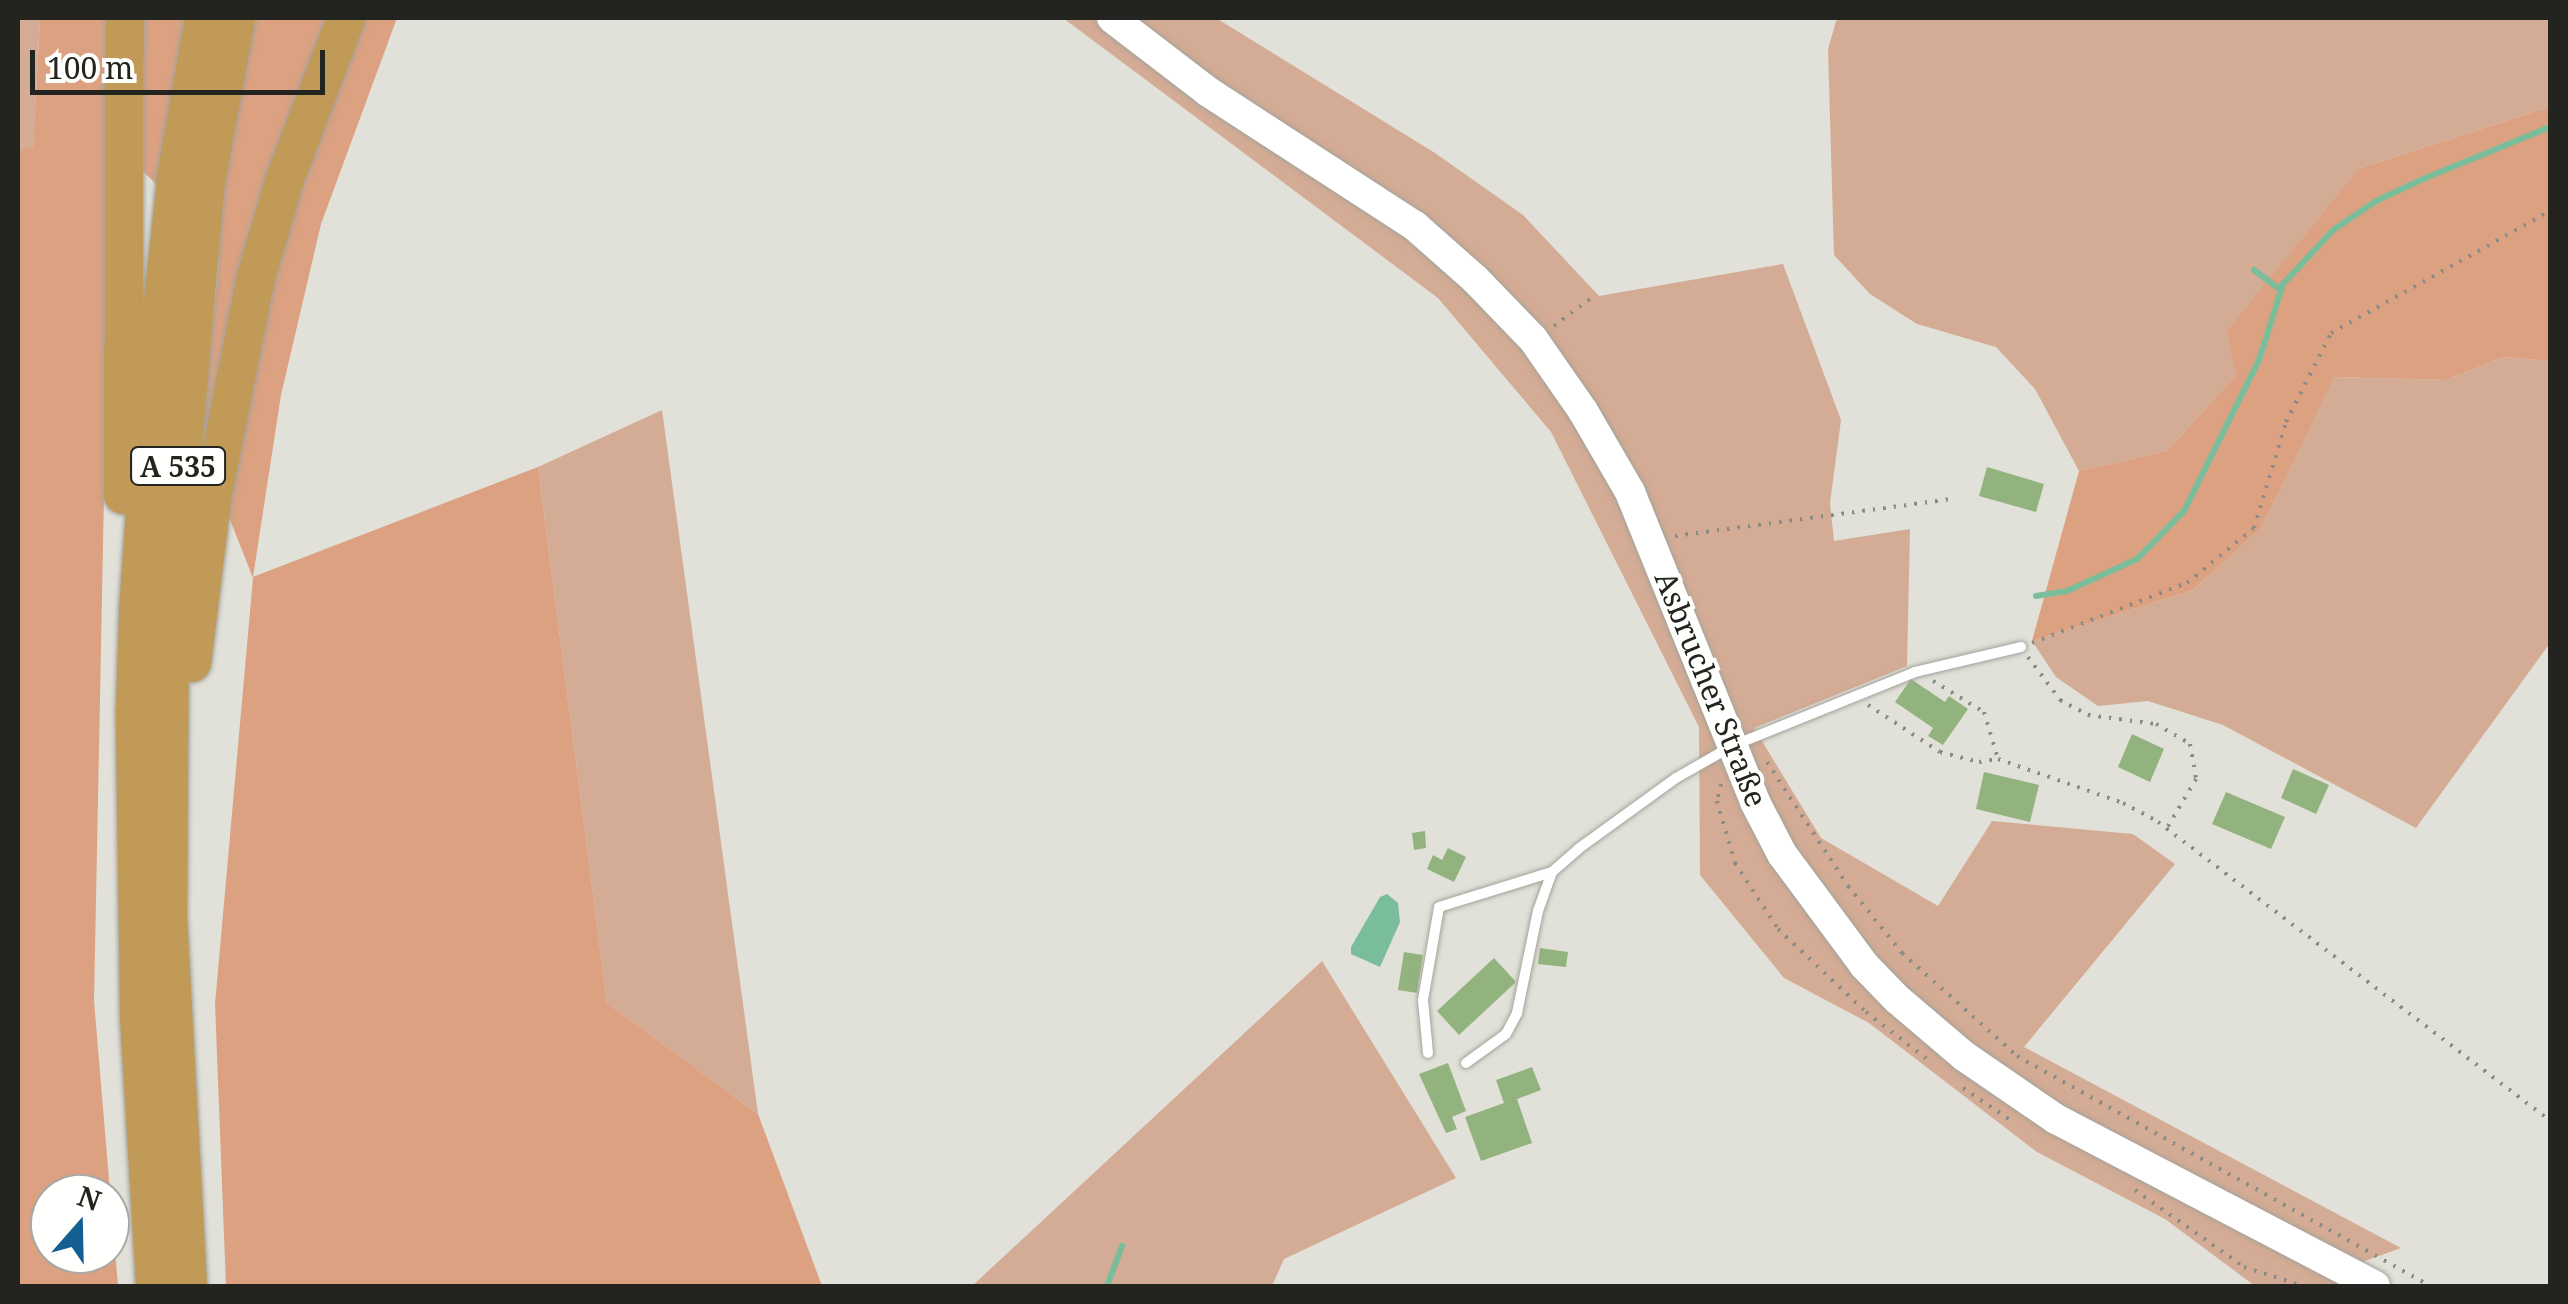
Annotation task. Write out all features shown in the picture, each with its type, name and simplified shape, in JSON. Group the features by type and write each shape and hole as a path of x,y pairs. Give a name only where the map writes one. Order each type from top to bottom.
{"highway":[{"path":"125,18 122,536 138,611"},
{"name":"A 535","path":"155,1286 139,1014 138,611 153,394 172,217 204,18"},
{"name":"A 535","path":"188,1286 168,919 168,676 176,491 206,182 236,18"},
{"path":"168,919 192,784 192,640 212,499 252,296 286,179 346,18"}],"main road":[{"name":"Asbrucher Straße","path":"1112,18 1207,91 1415,226 1533,340 1583,411 1630,492 1742,742 1782,854 1864,965 1928,1026 2056,1120 2355,1282"}],"lane":[{"path":"1428,1054 1423,1000 1439,908 1552,872 1676,778 1742,742 1916,672 2021,647"},
{"path":"1466,1063 1506,1034 1517,1013 1538,911 1552,872"}],"path":[{"path":"2167,828 2196,779 2190,744 2156,724 2088,715 2060,700 2021,647 2187,584 2254,528 2286,422 2331,333 2550,211"},
{"path":"1533,340 1590,298"},
{"path":"1652,541 1952,499"},
{"path":"1916,672 1984,712 1998,758"},
{"path":"1855,696 1940,752 1979,762 1998,758 2123,803 2167,828 2550,1121"},
{"path":"1742,742 1902,954 2017,1056 2430,1286"}],"shaded area":[{"path":"18,18 40,18 33,149 18,150"},
{"path":"40,18 397,18 321,224 281,395 253,577 538,467 607,1003 758,1114 822,1286 226,1286 215,1004 253,578 201,446 219,262 153,181 111,141 94,1001 109,1174 30,1174 30,1274 117,1274 118,1286 18,1286 18,150 33,148"},
{"path":"1063,18 1216,18 1435,153 1523,215 1599,296 1783,264 1841,420 1830,503 1834,541 1910,529 1907,666 1754,728 1821,838 1938,906 1992,821 2133,834 2175,864 2024,1047 2401,1248 2329,1274 2347,1286 2255,1286 2165,1219 2037,1152 1869,1023 1784,978 1700,875 1699,727 1551,432 1438,298"},
{"path":"1837,18 2550,18 2550,107 2360,168 2236,375 2167,451 2079,471 2035,389 1996,347 1917,324 1870,294 1834,255 1828,49"},
{"path":"2550,107 2550,361 2504,357 2446,380 2334,377 2261,528 2193,590 2032,641 2079,471 2167,451 2236,375 2227,331 2360,168"},
{"path":"2504,357 2550,361 2550,643 2416,828 2223,725 2148,701 2098,706 2056,677 2032,641 2193,590 2261,528 2333,377 2446,380"},
{"path":"662,410 758,1114 607,1003 538,467"},
{"path":"1387,894 1398,903 1400,922 1380,967 1351,954 1351,947 1380,897"},
{"path":"1322,961 1456,1178 1284,1259 1272,1286 972,1286"}],"building":[{"path":"1987,467 2044,484 2036,512 1979,496"},
{"path":"1911,679 1945,702 1949,696 1968,709 1943,745 1928,736 1933,728 1895,702"},
{"path":"2132,734 2164,749 2150,782 2118,767"},
{"path":"2293,769 2329,785 2316,814 2281,798"},
{"path":"1984,772 2039,785 2030,822 1976,809"},
{"path":"2226,792 2285,817 2271,849 2212,824"},
{"path":"1425,831 1426,848 1414,850 1412,833"},
{"path":"1448,848 1466,857 1454,882 1427,869 1433,855 1442,860"},
{"path":"1540,948 1568,952 1566,967 1538,964"},
{"path":"1404,952 1423,955 1417,993 1398,990"},
{"path":"1494,958 1516,982 1459,1035 1437,1011"},
{"path":"1448,1063 1466,1111 1452,1117 1457,1129 1446,1133 1419,1074"},
{"path":"1532,1067 1541,1090 1517,1099 1532,1143 1481,1161 1465,1117 1504,1103 1496,1080"}],"waterway":[{"path":"2036,596 2067,591 2137,559 2184,511 2259,360 2283,284 2333,230 2376,201 2550,127"},
{"path":"2254,270 2281,290"},
{"path":"1107,1286 1122,1246"}]}
